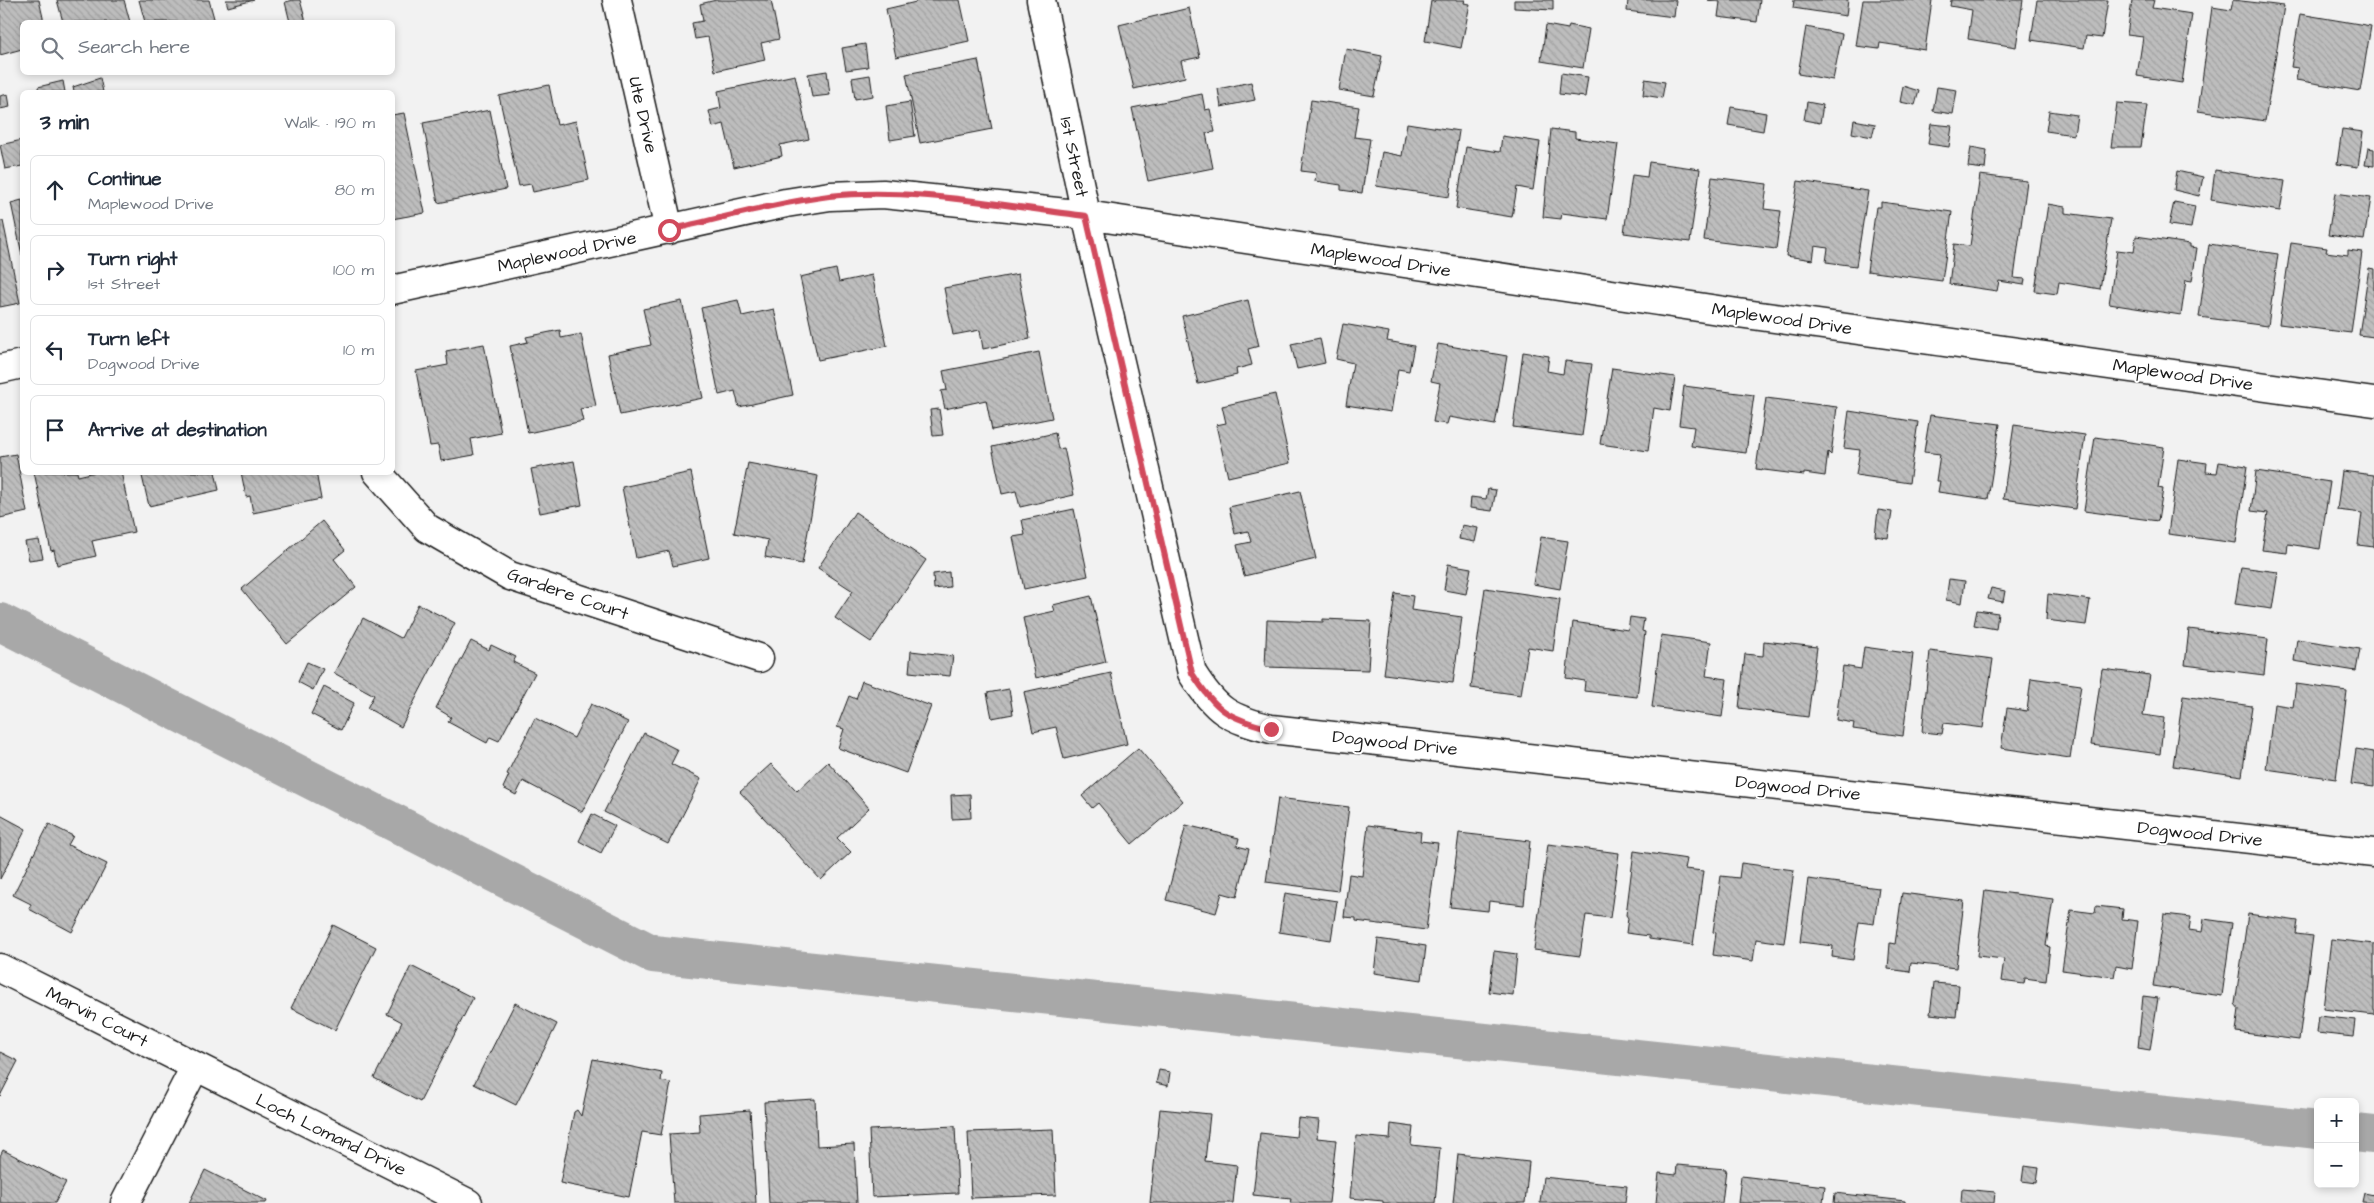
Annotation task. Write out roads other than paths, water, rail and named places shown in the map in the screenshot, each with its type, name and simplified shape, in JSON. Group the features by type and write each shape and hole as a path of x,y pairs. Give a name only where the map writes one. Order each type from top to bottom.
{"street":[{"name":"Ute Drive","path":"617,0 669,230"},
{"name":"1st Street","path":"1041,0 1086,216 1192,673 1208,698 1224,713"},
{"name":"Maplewood Drive","path":"395,289 786,203 830,196 883,194 1086,216 1718,310 2374,402"},
{"path":"0,368 20,364"},
{"name":"Gardere Court","path":"380,475 427,528 510,576 759,658"},
{"name":"Dogwood Drive","path":"1224,713 1244,722 1271,729 2374,853"},
{"name":"Marvin Court","path":"0,968 195,1067"},
{"path":"125,1203 195,1067"},
{"name":"Loch Lomand Drive","path":"195,1067 468,1203"}],"waterway":[{"path":"0,622 653,954 2314,1130"},
{"path":"2359,1133 2374,1135"}]}
